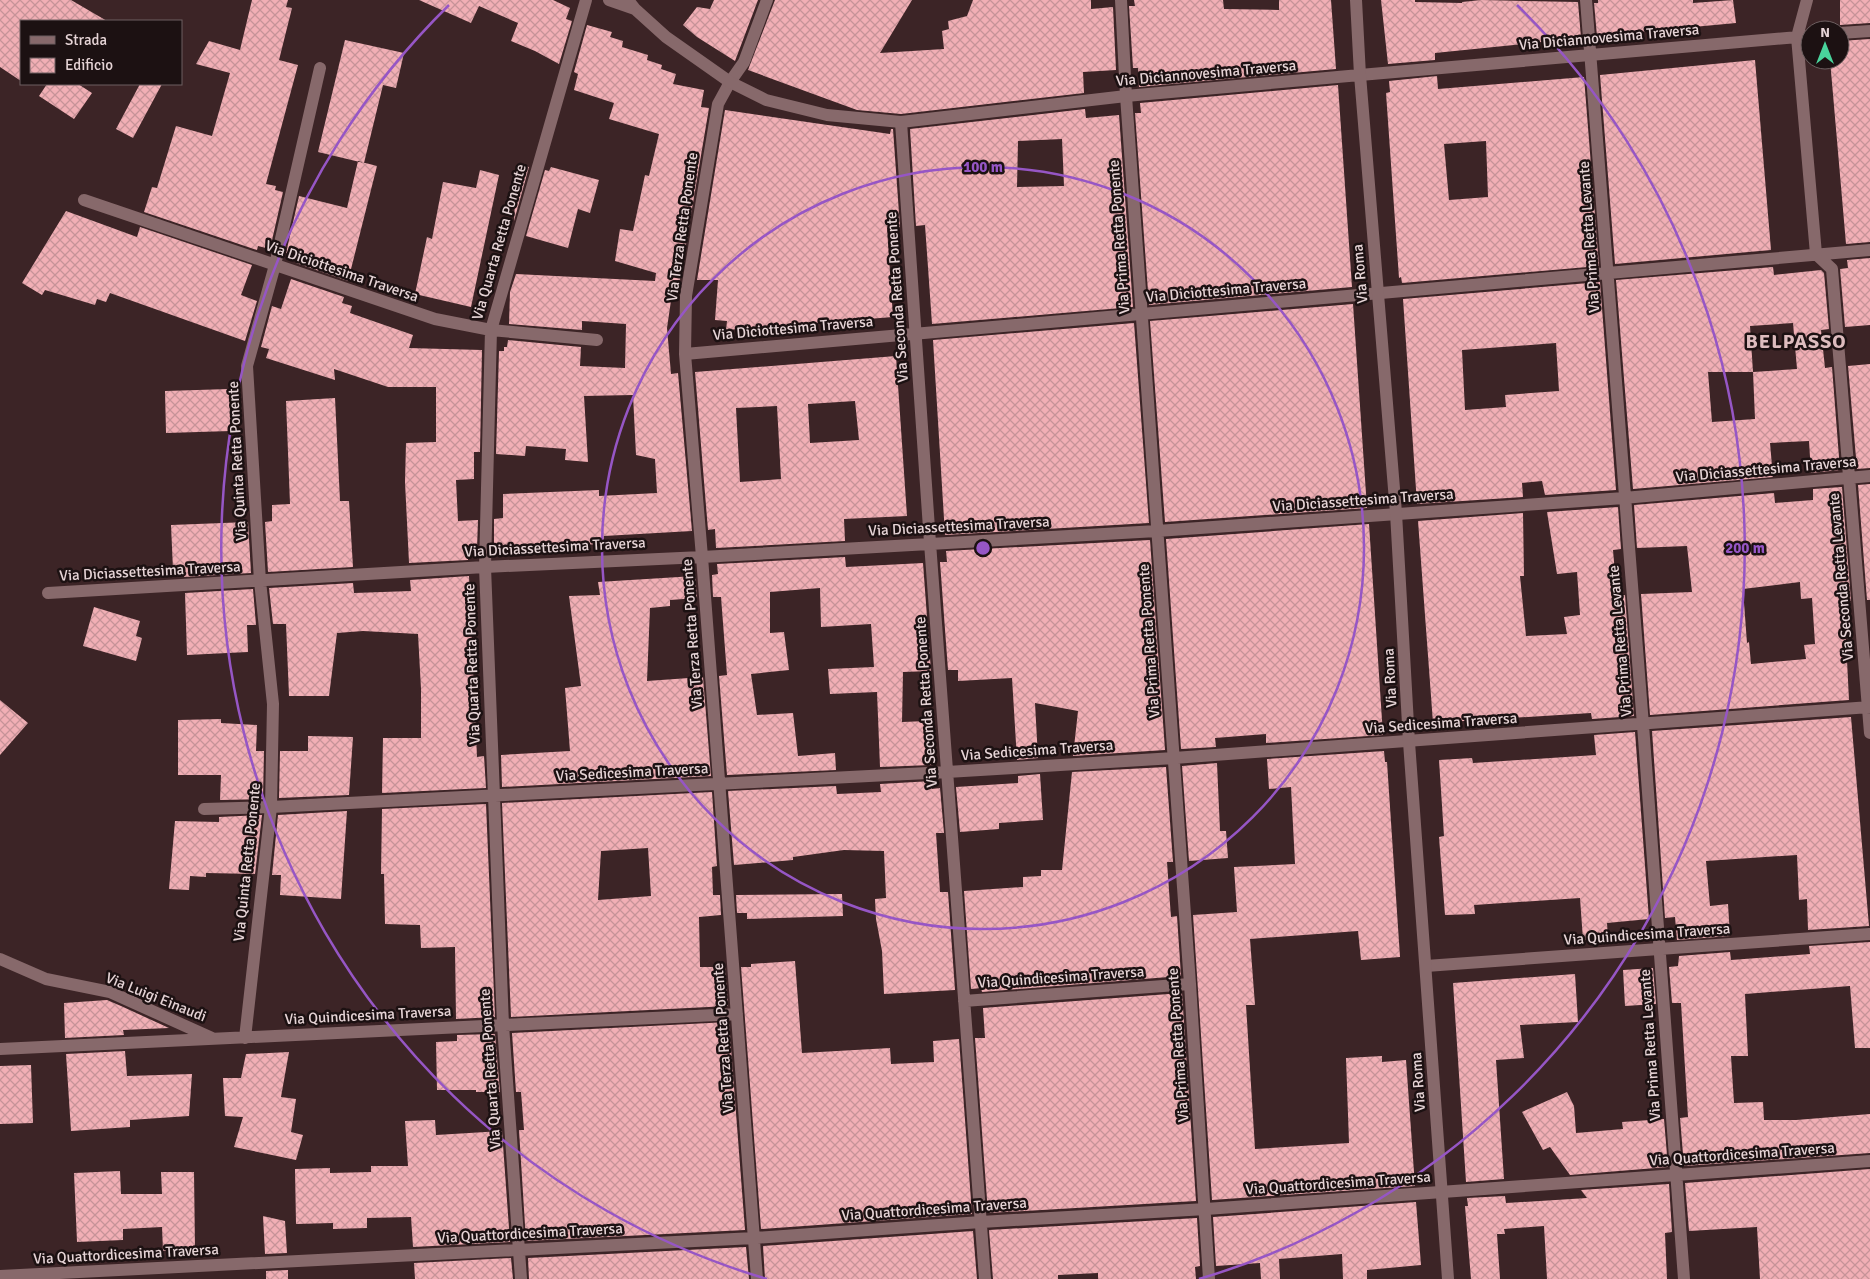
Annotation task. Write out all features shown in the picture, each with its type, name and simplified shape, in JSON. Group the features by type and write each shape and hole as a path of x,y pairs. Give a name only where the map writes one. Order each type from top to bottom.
{"street":[{"name":"Via Quarta Retta Ponente","path":"521,1279 503,1025 493,796 486,567 491,330 586,0"},
{"path":"609,0 632,5"},
{"name":"Via Terza Retta Ponente","path":"757,1279 685,354 686,296 718,104 744,62 766,0"},
{"name":"Via Prima Retta Ponente","path":"1121,0 1141,314 1206,1209 1209,1279"},
{"name":"Via Roma","path":"1356,0 1360,75 1396,513 1410,742 1448,1279"},
{"name":"Via Prima Retta Levante","path":"1586,0 1592,56 1684,1279"},
{"path":"1805,20 1807,0"},
{"name":"Via Diciannovesima Traversa","path":"632,5 666,37 730,82 766,100 827,115 901,122 1126,96 1800,36"},
{"path":"1850,32 1870,31"},
{"name":"Via Quinta Retta Ponente","path":"245,1038 271,807 273,704 260,581 247,366 274,265 320,68"},
{"path":"1806,70 1816,254"},
{"name":"Via Seconda Retta Ponente","path":"901,122 930,543 985,1279"},
{"name":"Via Diciottesima Traversa","path":"84,200 435,319 491,330 597,340"},
{"name":"Via Diciottesima Traversa","path":"685,354 1870,250"},
{"name":"Via Seconda Retta Levante","path":"1816,254 1832,270 1870,733"},
{"name":"Via Diciassettesima Traversa","path":"48,593 486,567 1157,531 1624,498 1870,476"},
{"name":"Via Sedicesima Traversa","path":"204,809 947,772 1410,742 1869,707"},
{"name":"Via Quindicesima Traversa","path":"1426,966 1870,934"},
{"name":"Via Luigi Einaudi","path":"0,959 46,979 110,992 215,1039"},
{"name":"Via Quindicesima Traversa","path":"964,1001 1190,984"},
{"name":"Via Quindicesima Traversa","path":"0,1049 737,1014"},
{"name":"Via Quattordicesima Traversa","path":"0,1276 754,1238 1206,1209 1870,1161"}],"building":[{"path":"0,0 71,0 105,20 20,20 20,80 0,67"},
{"path":"252,0 288,0 286,7 292,8 279,60 298,65 266,184 276,186 275,190 283,192 270,249 258,246 257,250 144,212 152,187 157,188 176,126 212,136 230,73 196,64 209,41 240,50"},
{"path":"419,0 553,0 570,8 566,19 572,21 559,64 511,41 518,23 479,6 471,23"},
{"path":"714,0 758,0 735,61 697,37 683,25 697,7 710,9"},
{"path":"775,0 912,0 880,53 944,49 942,31 949,29 948,21 967,16 973,0 1091,0 1091,9 1113,7 1116,70 1083,72 1084,93 901,114 857,110 748,70"},
{"path":"1134,0 1223,0 1224,9 1279,10 1279,0 1331,0 1336,69 1139,87 1138,68 1133,68 1129,6 1135,6"},
{"path":"1381,0 1462,3 1481,0 1578,2 1581,38 1435,53 1435,60 1388,64"},
{"path":"1598,0 1693,0 1693,3 1733,0 1736,23 1597,36 1594,3 1598,3"},
{"path":"1840,0 1870,0 1870,23 1850,24 1850,20 1840,20"},
{"path":"587,25 612,32 610,37 623,41 622,47 648,55 647,60 662,65 661,69 676,74 673,84 704,90 701,107 709,108 680,280 674,280 667,328 671,374 678,373 692,531 604,536 603,544 494,548 494,519 503,518 503,494 599,490 599,496 657,493 655,459 636,455 633,395 584,396 588,462 565,460 566,449 526,446 525,456 496,454 499,351 504,351 508,340 581,347 580,366 625,368 626,324 582,321 582,330 509,324 510,292 516,274 655,281 656,273 615,261 620,229 633,231 645,175 649,176 659,134 609,119 614,103 574,90 578,74 574,72"},
{"path":"1870,39 1870,242 1846,244 1831,70 1850,70 1850,40"},
{"path":"345,40 404,53 396,88 383,85 364,163 318,152"},
{"path":"1755,60 1771,250 1615,264 1600,75"},
{"path":"1437,76 1438,89 1584,77 1599,266 1402,283 1401,277 1399,278 1386,93 1390,92 1389,81","holes":["1486,141 1488,197 1449,200 1444,144"]},
{"path":"46,85 80,85 92,93 74,119 39,96"},
{"path":"139,85 161,85 133,138 116,129"},
{"path":"1338,85 1352,287 1149,305 1135,113 1141,113 1140,103"},
{"path":"1085,109 1086,118 1119,115 1133,307 932,324 925,225 916,226 910,129","holes":["1062,139 1064,186 1017,187 1018,141"]},
{"path":"725,110 890,134 891,129 893,129 900,227 887,228 893,317 726,330 727,321 715,320 718,280 697,280"},
{"path":"358,161 377,166 348,281 296,263 298,256 286,253 299,196 347,208"},
{"path":"517,164 529,167 514,221"},
{"path":"551,167 599,180 590,213 578,209 568,248 526,236 545,170 549,171"},
{"path":"480,170 499,175 471,307 415,294 427,237 432,239 443,182 476,188"},
{"path":"66,211 137,237 140,227 252,265 241,295 257,301 245,341 110,293 106,302 97,299 95,305 45,290 42,295 22,283"},
{"path":"1870,258 1870,325 1845,327 1840,269 1848,268 1847,260"},
{"path":"1773,267 1774,275 1821,270 1824,273 1829,329 1821,330 1825,368 1832,367 1840,470 1811,473 1809,441 1770,443 1773,477 1633,489 1616,280","holes":["1793,323 1797,369 1753,372 1750,326","1708,372 1753,372 1755,419 1712,422"]},
{"path":"291,279 344,297 342,303 352,306 350,313 413,335 409,348 482,350 480,452 474,452 474,479 456,480 458,521 478,520 477,549 475,549 475,552 468,552 468,560 409,563 405,482 406,443 436,442 436,387 388,387 334,369 335,380 266,358 269,349 261,347 272,306 281,309"},
{"path":"1600,282 1616,490 1545,495 1542,481 1522,483 1523,497 1417,504 1403,299","holes":["1556,343 1559,391 1505,395 1506,407 1465,410 1462,350"]},
{"path":"1353,304 1367,508 1165,522 1150,321"},
{"path":"1134,323 1149,523 945,535 933,340"},
{"path":"896,356 907,516 844,519 845,541 716,548 715,529 708,530 695,372","holes":["855,401 859,440 810,443 808,404","777,406 781,479 740,482 736,408"]},
{"path":"1870,364 1870,468 1857,469 1848,366"},
{"path":"229,389 231,431 166,433 165,391"},
{"path":"335,398 340,501 349,501 353,567 268,572 265,522 272,521 272,505 290,504 286,401"},
{"path":"1870,484 1870,600 1867,600 1858,485"},
{"path":"1842,487 1851,601 1844,601 1849,700 1650,715 1641,594 1692,592 1687,546 1637,548 1634,505 1774,493 1775,503 1813,500 1813,489","holes":["1800,582 1801,599 1812,598 1815,644 1804,645 1806,659 1751,664 1749,642 1747,643 1743,589"]},
{"path":"1618,507 1621,549 1613,550 1617,595 1625,595 1634,716 1592,719 1591,713 1433,723 1418,521 1523,513 1524,576 1520,576 1526,636 1567,634 1564,617 1580,615 1577,572 1557,574 1547,512"},
{"path":"248,522 251,573 184,577 184,570 173,570 171,525"},
{"path":"1369,524 1383,735 1266,743 1266,734 1215,738 1216,747 1181,749 1166,539"},
{"path":"1150,540 1165,750 1073,756 1078,711 1035,703 1038,758 1017,760 1012,678 958,681 958,670 948,670 940,562 947,562 946,551"},
{"path":"845,557 846,567 923,563 931,671 903,672 902,722 928,721 931,765 880,767 877,692 830,694 828,669 874,667 871,624 821,627 820,588 770,592 770,633 784,632 789,670 751,674 757,715 793,713 798,756 835,753 836,770 727,775 719,676 727,675 721,597 713,597 712,575 718,574 717,564"},
{"path":"469,576 477,757 484,756 486,788 382,793 383,738 421,738 418,634 363,631 337,633 329,696 289,696 286,624 273,624 269,588 353,583 354,593 411,591 410,580"},
{"path":"695,576 697,598 670,600 670,606 650,608 647,681 703,677 711,776 502,787 501,755 570,751 565,688 581,686 569,596 600,595 598,582"},
{"path":"253,589 256,625 247,625 248,652 187,655 185,593"},
{"path":"94,607 140,621 136,636 142,638 136,661 83,646"},
{"path":"0,700 28,723 0,755"},
{"path":"1851,717 1869,926 1808,930 1807,899 1799,900 1797,855 1706,861 1710,906 1728,904 1730,936 1677,940 1675,917 1665,918 1652,731"},
{"path":"221,719 221,723 257,725 256,751 264,751 263,799 220,800 221,775 178,775 178,720"},
{"path":"1635,732 1649,919 1607,923 1608,938 1583,940 1580,898 1474,905 1475,914 1445,915 1439,837 1444,836 1439,760 1472,758 1473,763 1596,755 1594,735"},
{"path":"308,736 353,737 349,795 279,798 280,751 308,751"},
{"path":"1384,751 1385,762 1387,762 1400,957 1361,960 1358,931 1250,939 1255,1005 1246,1005 1255,1149 1349,1143 1346,1058 1382,1056 1382,1062 1406,1060 1415,1186 1212,1200 1193,915 1237,912 1234,867 1295,864 1291,787 1269,789 1267,759"},
{"path":"1217,763 1220,831 1226,831 1228,858 1189,861 1182,766"},
{"path":"1166,767 1173,862 1167,862 1170,904 1171,917 1177,916 1181,976 982,992 981,988 971,989 964,891 1023,887 1023,877 1041,876 1041,870 1062,870 1072,772"},
{"path":"1040,774 1043,820 999,823 999,829 960,832 956,787 1018,783 1018,776"},
{"path":"932,781 932,789 940,788 944,833 936,833 940,892 948,892 955,990 884,994 882,951 876,919 875,899 886,898 884,851 844,850 793,857 793,860 734,865 728,791 836,786 837,794 881,792 880,784"},
{"path":"712,792 717,866 712,867 713,895 720,895 721,915 699,917 700,967 725,967 728,1006 511,1017 502,803","holes":["648,848 651,896 598,900 601,851"]},
{"path":"486,804 495,1017 456,1019 455,947 421,948 420,925 385,924 384,874 381,874 382,809"},
{"path":"347,811 341,899 280,895 281,875 272,875 278,815"},
{"path":"262,815 255,874 206,873 206,877 190,876 189,890 169,889 175,821 219,822 219,817"},
{"path":"842,894 843,916 747,919 747,913 737,913 736,895"},
{"path":"1870,942 1870,1048 1855,1048 1850,986 1745,994 1748,1056 1731,1056 1734,1103 1763,1102 1764,1120 1796,1120 1870,1114 1870,1153 1684,1166 1680,1118 1688,1117 1681,1003 1672,1003 1669,967 1678,966 1679,956 1730,952 1731,960 1810,954 1809,946"},
{"path":"795,961 802,1053 890,1048 891,1064 934,1062 933,1041 959,1039 972,1214 761,1229 741,967 751,967 751,964"},
{"path":"1653,968 1656,1004 1625,1006 1623,970"},
{"path":"1575,974 1578,1022 1520,1025 1524,1058 1496,1060 1504,1179 1466,1182 1453,983"},
{"path":"1182,993 1196,1201 988,1213 975,1038 985,1038 983,1008"},
{"path":"107,1000 169,1028 123,1030 124,1035 65,1038 64,1003"},
{"path":"729,1022 745,1230 526,1241 519,1130 524,1130 521,1092 516,1092 512,1033"},
{"path":"495,1034 500,1092 437,1090 436,1042 457,1041 457,1035"},
{"path":"125,1051 127,1076 192,1074 189,1116 130,1120 130,1127 71,1131 66,1054"},
{"path":"289,1052 281,1097 296,1099 291,1132 303,1135 296,1160 234,1147 243,1117 225,1116 223,1078 241,1078 246,1054"},
{"path":"31,1065 33,1123 0,1124 0,1066"},
{"path":"1567,1092 1574,1106 1576,1133 1623,1129 1622,1122 1664,1119 1668,1167 1570,1175 1550,1147 1543,1150 1522,1112"},
{"path":"435,1120 436,1135 502,1131 510,1242 413,1247 411,1217 367,1218 367,1228 333,1229 333,1223 296,1224 295,1169 330,1168 330,1173 371,1172 371,1166 408,1166 405,1121"},
{"path":"1870,1169 1870,1279 1760,1279 1757,1227 1689,1231 1685,1183"},
{"path":"120,1171 121,1194 162,1194 161,1172 194,1172 195,1250 163,1251 162,1227 123,1229 123,1240 77,1242 74,1173"},
{"path":"1669,1184 1672,1232 1665,1233 1667,1279 1547,1279 1544,1226 1504,1229 1505,1234 1497,1234 1500,1279 1471,1279 1465,1206 1468,1206 1467,1198 1505,1196 1506,1203 1587,1198 1581,1190"},
{"path":"1416,1202 1421,1265 1367,1270 1367,1279 1343,1279 1342,1254 1279,1259 1280,1279 1261,1279 1260,1263 1216,1266 1213,1217"},
{"path":"263,1216 285,1221 287,1253 265,1254"},
{"path":"1197,1218 1200,1266 1195,1267 1196,1279 1098,1279 1098,1273 1058,1275 1058,1279 993,1279 989,1230"},
{"path":"973,1231 977,1279 765,1279 763,1246"},
{"path":"746,1247 749,1279 529,1279 528,1258"},
{"path":"511,1258 513,1279 415,1279 414,1263"},
{"path":"288,1270 288,1279 266,1279 266,1271"}],"district":[{"name":"BELPASSO","path":"1796,341"}]}
